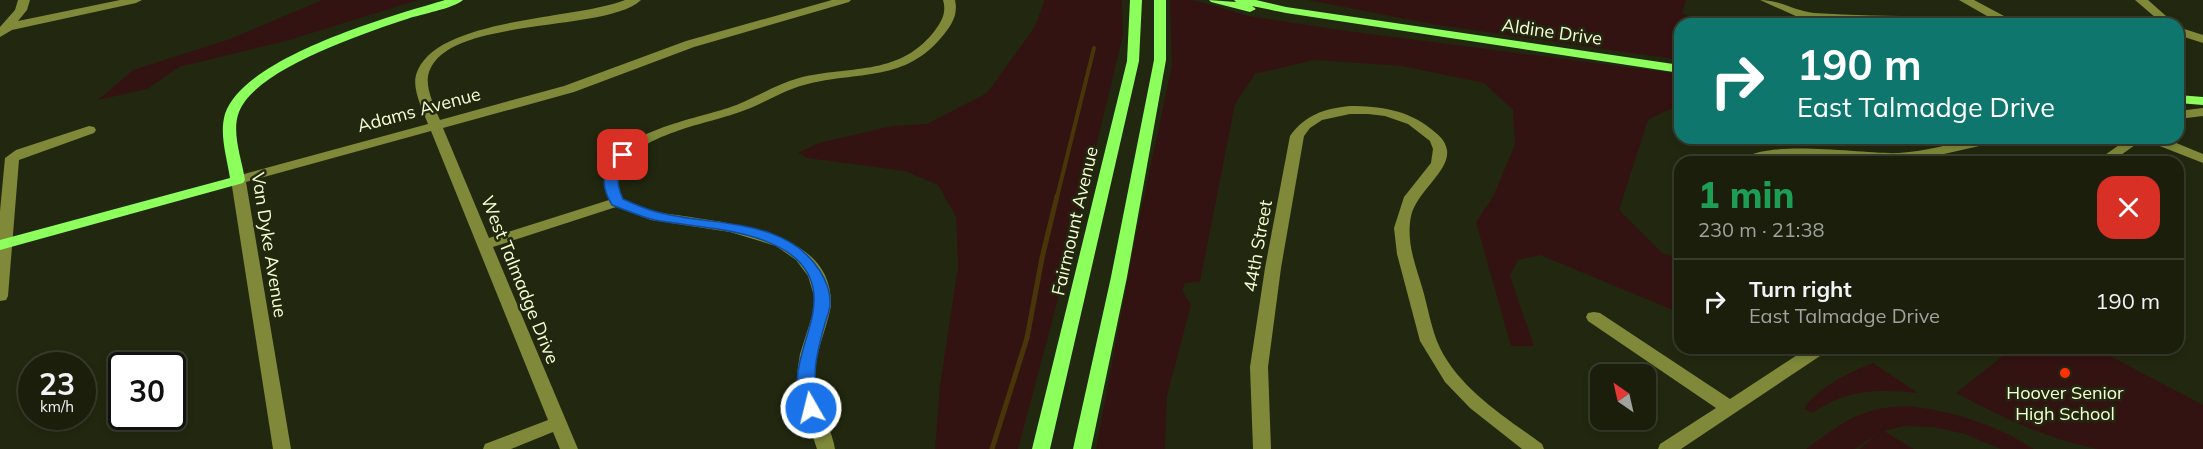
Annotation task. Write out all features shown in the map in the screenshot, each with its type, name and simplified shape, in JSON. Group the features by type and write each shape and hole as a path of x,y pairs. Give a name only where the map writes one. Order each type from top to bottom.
{"main road":[{"name":"Van Dyke Avenue","path":"238,180 230,125 232,110 250,88 279,68 334,41 457,0"},
{"name":"Fairmount Avenue","path":"1041,449 1133,61 1136,0"},
{"path":"1082,449 1119,277 1160,60 1160,0"},
{"name":"Aldine Drive","path":"1215,0 1282,15 1368,27 1419,30"},
{"name":"Aldine Drive","path":"1240,0 1286,10 1674,68"},
{"path":"1290,0 1419,30"},
{"path":"2184,99 2203,100"},
{"name":"Adams Avenue","path":"2,245 238,180"}],"street":[{"path":"4,30 21,10 24,0"},
{"path":"4,30 136,0"},
{"name":"West Talmadge Drive","path":"569,449 436,126 422,84 422,74 430,61 441,51 491,30 593,13 635,0"},
{"name":"Adams Avenue","path":"238,180 569,88 690,44 845,0"},
{"path":"617,202 610,186 611,173 623,155 636,145 672,128 744,107 791,84 879,71 911,60 932,46 951,15 949,0"},
{"path":"1766,0 1802,15 1838,18"},
{"path":"1965,0 2000,18"},
{"path":"2141,0 2164,18"},
{"path":"2184,33 2203,39"},
{"name":"44th Street","path":"1262,449 1259,367 1273,268 1297,136 1307,122 1328,113 1372,110 1413,121 1437,140 1441,157 1435,171 1413,193 1402,220 1403,250 1432,348 1449,376 1482,407 1535,449"},
{"path":"2184,114 2203,112"},
{"path":"0,296 2,245 12,158 89,130"},
{"path":"1909,156 1971,144"},
{"path":"2111,156 2129,144"},
{"path":"2167,144 2203,159"},
{"path":"1768,156 1794,153 1870,156"},
{"name":"Van Dyke Avenue","path":"238,180 282,449"},
{"path":"484,245 617,202 654,216 735,228 765,236 786,245 803,258 819,280 823,301 806,363 807,391 811,408 825,437 826,449"},
{"path":"1594,317 1730,408"},
{"path":"1667,449 1811,354"},
{"path":"492,449 558,423"}],"shaded area":[{"path":"322,0 418,0 286,41 179,67 147,89 98,100 133,70 230,39"},
{"path":"1045,0 1122,0 1123,35 1073,243 1018,449 935,449 940,385 958,267 956,217 938,185 905,171 807,158 798,153 819,143 892,126 927,124 987,93 1034,28"},
{"path":"1170,0 1193,0 1249,16 1347,31 1674,73 1674,109 1670,109 1648,120 1619,210 1662,253 1674,256 1674,311 1540,255 1518,260 1510,276 1534,346 1511,346 1476,222 1493,197 1515,144 1513,110 1484,83 1402,66 1314,60 1255,74 1235,104 1200,282 1185,283 1182,290 1191,305 1167,396 1165,449 1096,449 1136,235 1172,65"},
{"path":"1308,0 1686,0 1682,13 1694,18 1674,18 1674,59 1437,25"},
{"path":"2005,354 2106,354 2203,405 2203,449 2098,449 2079,445 2025,426 1956,393"},
{"path":"1873,363 1918,393 1863,392 1838,399 1812,413 1804,408 1818,393 1835,381"},
{"path":"1905,406 1939,411 1988,425 2034,449 2001,449 1965,434 1933,427 1904,426 1884,431 1914,449 1859,449 1881,431 1855,449 1806,449 1851,418 1875,410"}],"waterway":[{"path":"1057,197 1094,48"},
{"path":"992,449 1027,338 1042,258 1057,196"}],"place":[{"name":"Hoover Senior High School","path":"2065,373"}],"route":[{"path":"623,155 611,173 610,186 617,202 654,216 735,228 765,236 786,245 803,258 811,268 819,280 823,301 806,363 807,391 811,408"}]}
